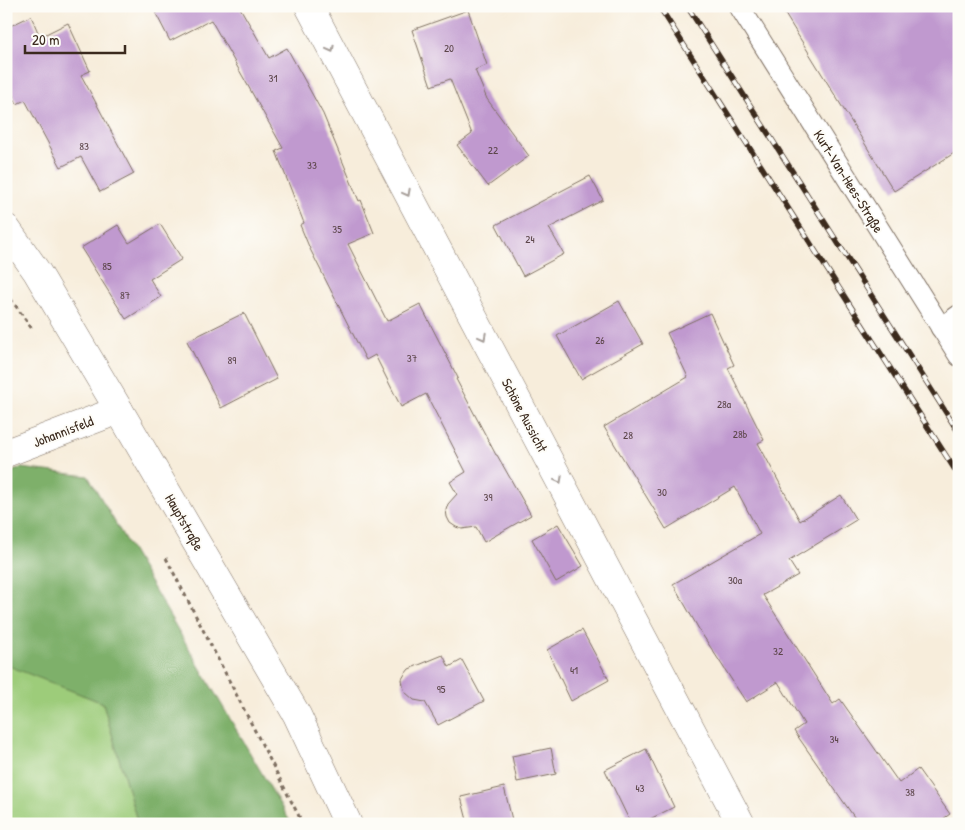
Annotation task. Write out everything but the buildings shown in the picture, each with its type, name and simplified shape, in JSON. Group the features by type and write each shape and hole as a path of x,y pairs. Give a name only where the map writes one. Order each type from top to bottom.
{"street":[{"name":"Schöne Aussicht","path":"308,6 741,824"},
{"name":"Hauptstraße","path":"6,228 37,272 120,410 297,715 348,824"},
{"name":"Johannisfeld","path":"6,453 120,410"}],"lane":[{"name":"Kurt-Van-Hees-Straße","path":"739,6 959,356"},
{"path":"941,328 959,315"}],"path":[{"path":"163,551 303,824"}],"green space":[{"path":"21,468 88,476 291,823 138,824 103,703 6,665 6,474"},
{"path":"7,664 103,703 138,824 6,824"}],"railway":[{"path":"659,6 959,476"},
{"path":"687,6 959,433"}]}
